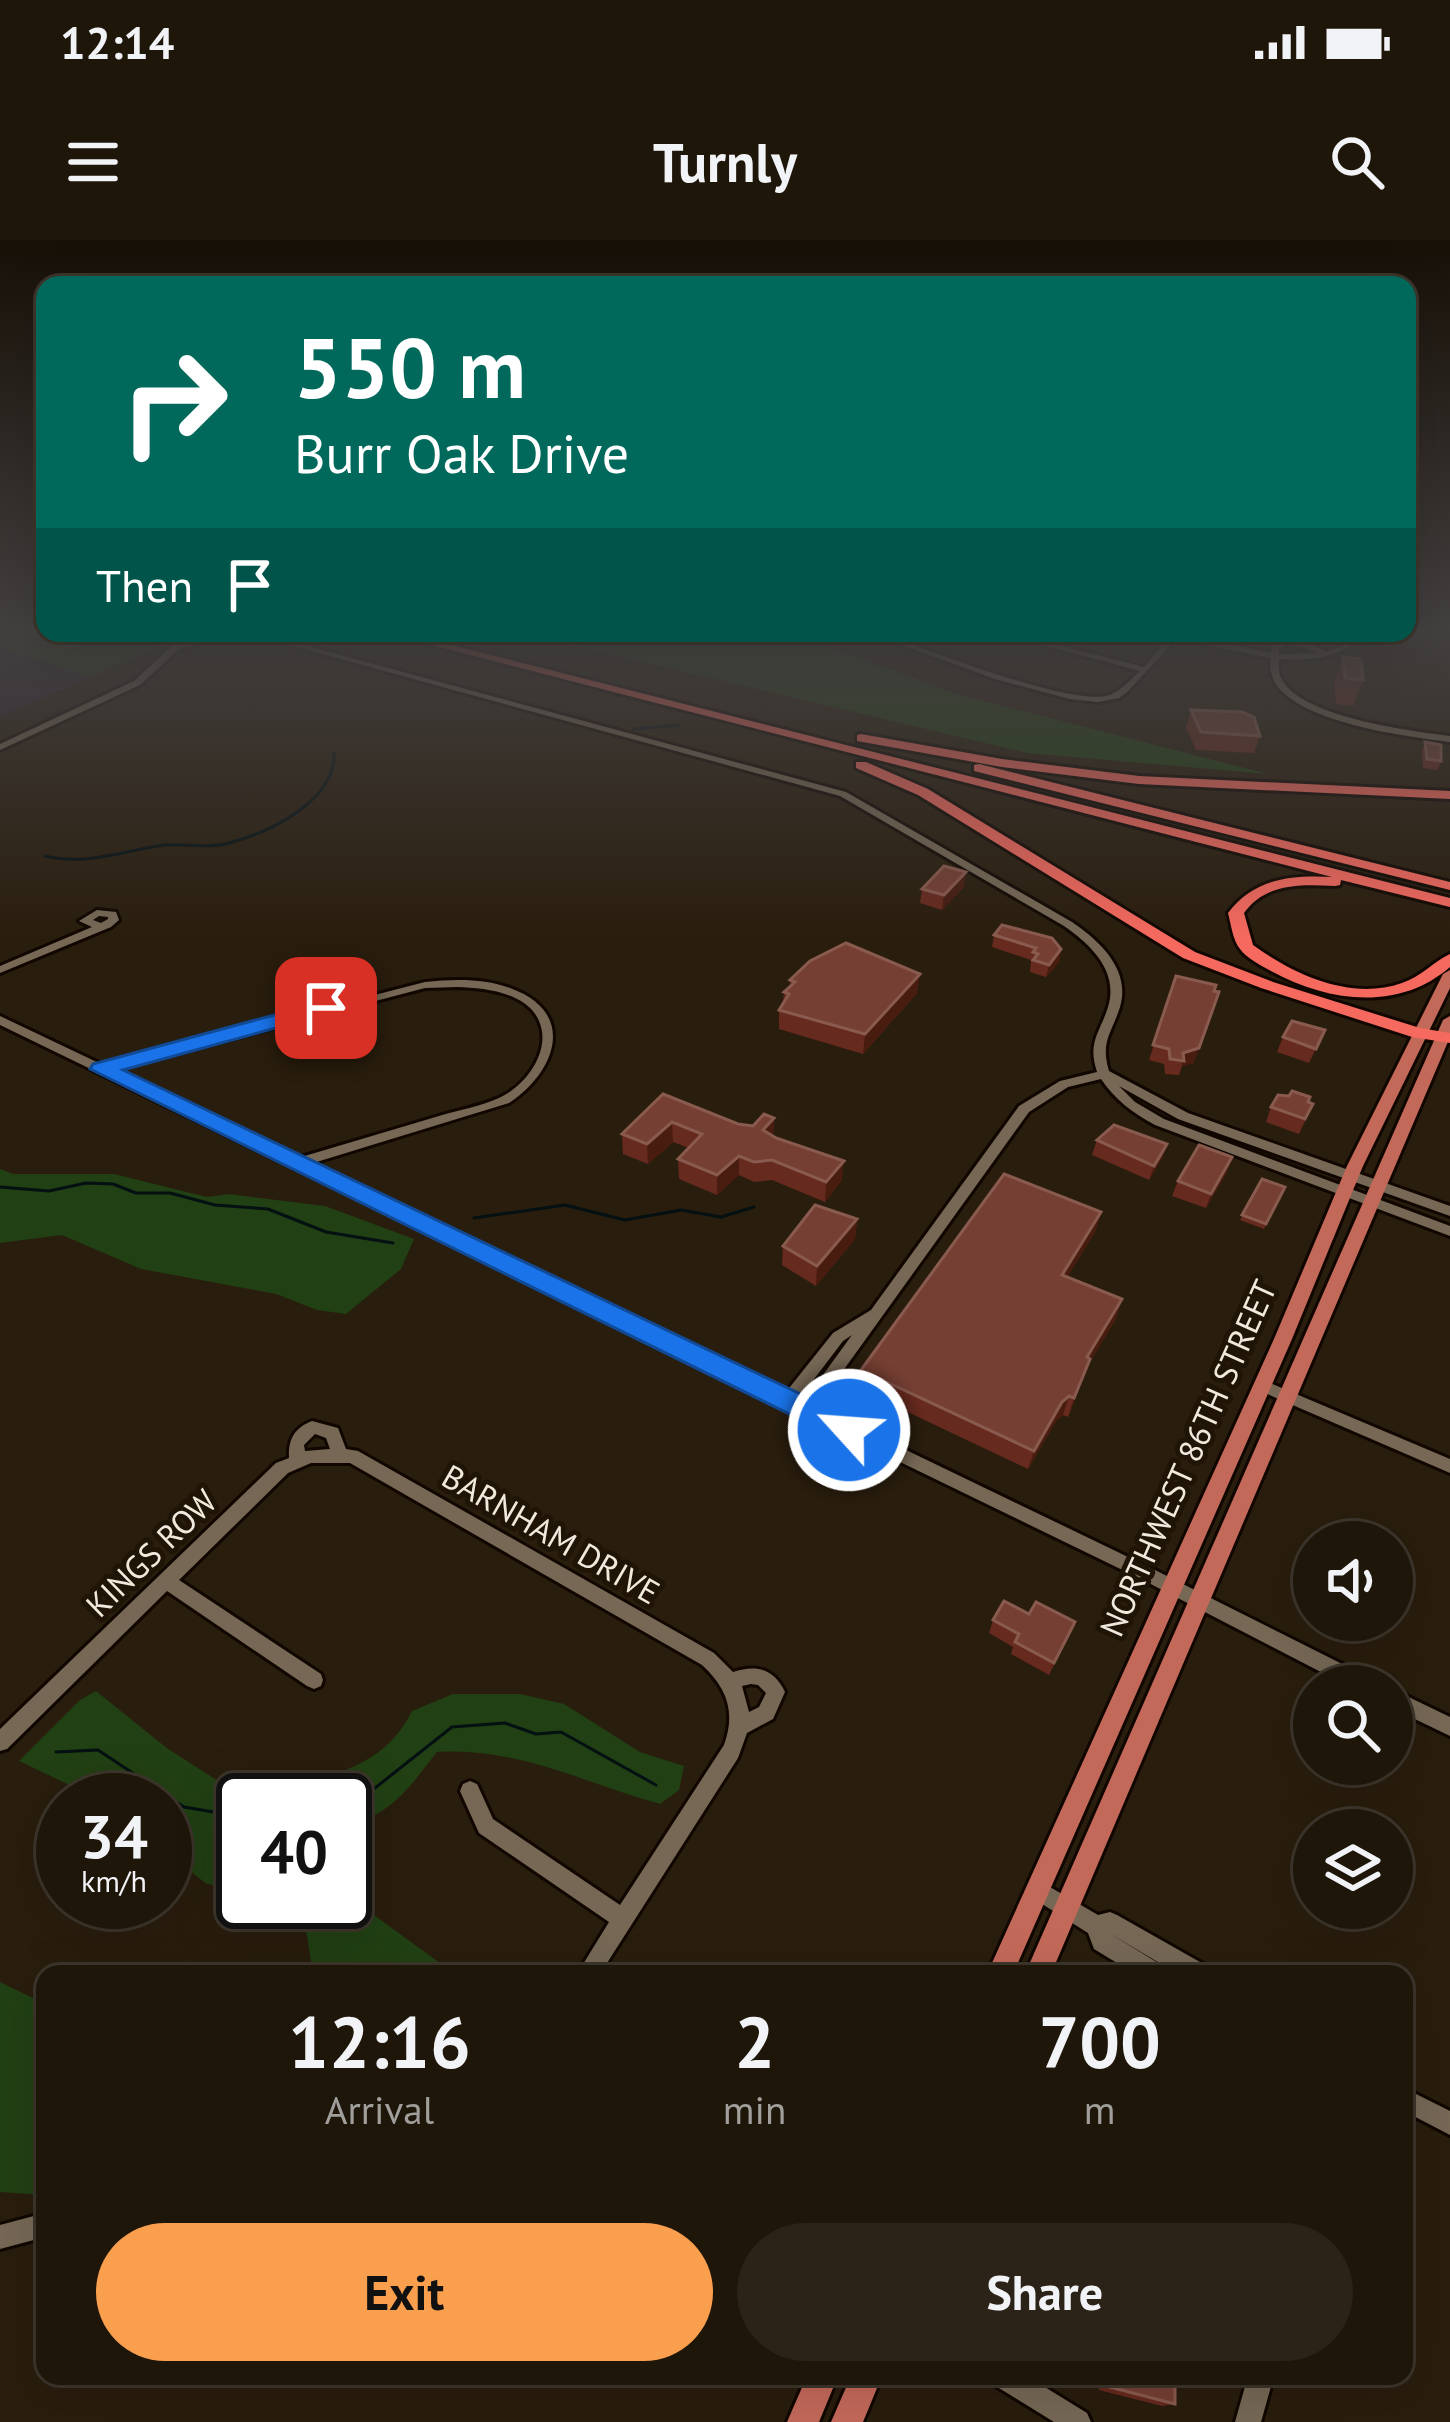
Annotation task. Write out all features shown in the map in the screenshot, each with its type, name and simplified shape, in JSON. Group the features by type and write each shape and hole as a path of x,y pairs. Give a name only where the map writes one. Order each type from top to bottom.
{"highway":[{"path":"765,735 872,768 923,791 1189,955 1267,986 1418,1033 1447,1032"},
{"path":"791,735 1449,895"},
{"path":"848,735 1449,895"},
{"path":"861,738 1002,764 1139,780 1450,795"},
{"path":"1449,895 1320,881 1259,890 1236,913 1240,937 1255,954 1281,971 1327,988 1381,993 1412,987 1435,976 1450,959"}],"main road":[{"name":"NORTHWEST 86TH STREET","path":"1004,1965 1263,1386 1347,1183 1450,974"},
{"name":"NORTHWEST 86TH STREET","path":"1042,1965 1447,1032"},
{"path":"803,2422 819,2385"},
{"path":"847,2422 863,2385"}],"street":[{"path":"613,735 806,782 877,810 1068,924 1097,948 1110,965 1117,991 1100,1042 1115,1093 1154,1120 1347,1183 1450,1231"},
{"path":"0,970 100,927"},
{"path":"101,1069 425,985 498,988 528,1000 544,1020 545,1055 530,1082 505,1100 298,1163"},
{"path":"0,1020 1325,1665"},
{"path":"806,1410 1024,1109 1064,1084 1106,1074"},
{"path":"1374,1194 1450,1211"},
{"path":"788,1401 838,1337 873,1313"},
{"path":"1263,1386 1450,1466"},
{"path":"297,1460 296,1443 312,1427 332,1433 339,1452"},
{"name":"KINGS ROW","path":"0,1742 270,1478 297,1460 339,1452"},
{"name":"BARNHAM DRIVE","path":"339,1452 708,1659 731,1681"},
{"path":"166,1581 314,1680"},
{"path":"593,1965 731,1751 740,1726 738,1695 731,1681 758,1675 770,1681 776,1692 766,1713 740,1726"},
{"path":"1413,1708 1450,1727"},
{"path":"470,1791 486,1826 622,1918"},
{"path":"1038,1890 1096,1927 1101,1942 1140,1965"},
{"path":"1096,1927 1110,1922 1183,1965"},
{"path":"1413,2103 1450,2124"},
{"path":"0,2237 36,2227"},
{"path":"1018,2385 1078,2422"},
{"path":"1248,2422 1258,2385"}],"green space":[{"path":"951,735 1115,735 1268,774 1028,753"},
{"path":"0,1169 13,1174 114,1174 207,1197 229,1194 325,1206 414,1239 401,1269 346,1314 317,1310 276,1294 141,1269 62,1235 0,1243"},
{"path":"96,1691 168,1749 216,1780 216,1886 192,1872 192,1773 44,1773 19,1761 80,1700"},
{"path":"453,1694 520,1694 564,1704 640,1752 684,1766 679,1790 660,1804 523,1761 437,1752 398,1798 372,1816 372,1773 339,1773 384,1748 412,1711"},
{"path":"372,1914 443,1965 312,1965 306,1929 372,1929"},
{"path":"0,1982 36,2002 36,2194 0,2192"}],"building":[{"path":"1425,742 1441,745 1441,761 1427,759"},
{"path":"944,866 966,872 944,895 922,889"},
{"path":"1002,925 1052,938 1061,949 1049,965 1033,960 1036,948 994,935"},
{"path":"846,943 920,974 865,1034 779,1010 789,994 784,992 795,982 790,980 810,961"},
{"path":"1176,976 1216,985 1214,991 1219,992 1199,1048 1183,1053 1184,1061 1170,1059 1169,1049 1153,1045"},
{"path":"1292,1021 1325,1030 1316,1049 1283,1037"},
{"path":"1292,1091 1310,1097 1308,1102 1313,1104 1305,1119 1271,1107 1278,1095 1289,1096"},
{"path":"663,1094 738,1124 753,1126 764,1114 774,1118 763,1130 776,1138 844,1161 826,1182 772,1160 754,1162 739,1156 717,1175 678,1159 702,1134 672,1122 647,1144 622,1134"},
{"path":"1114,1125 1167,1144 1154,1166 1097,1140"},
{"path":"1199,1145 1232,1157 1211,1194 1178,1181"},
{"path":"1004,1174 1101,1212 1062,1275 1122,1299 1087,1357 1074,1398 1062,1402 1034,1451 861,1370"},
{"path":"1262,1179 1285,1187 1266,1224 1242,1215"},
{"path":"815,1205 857,1219 817,1266 783,1246"},
{"path":"1004,1601 1029,1614 1036,1602 1075,1622 1054,1663 1015,1642 1019,1634 993,1620"},
{"path":"1175,2385 1175,2404 1110,2387"}],"waterway":[{"path":"45,856 90,858 164,845 213,846 246,838 281,822 313,799 332,770 334,753"},
{"path":"0,1187 49,1191 86,1183 113,1184 136,1193 170,1193 215,1205 268,1209 326,1232 393,1243"},
{"path":"474,1218 565,1205 625,1220 681,1210 721,1217 754,1207"},
{"path":"372,1789 452,1727 505,1723 536,1734 561,1732 656,1785"},
{"path":"56,1752 98,1750 184,1807 216,1812"}],"route":[{"path":"326,1008 101,1069 849,1430"}]}
